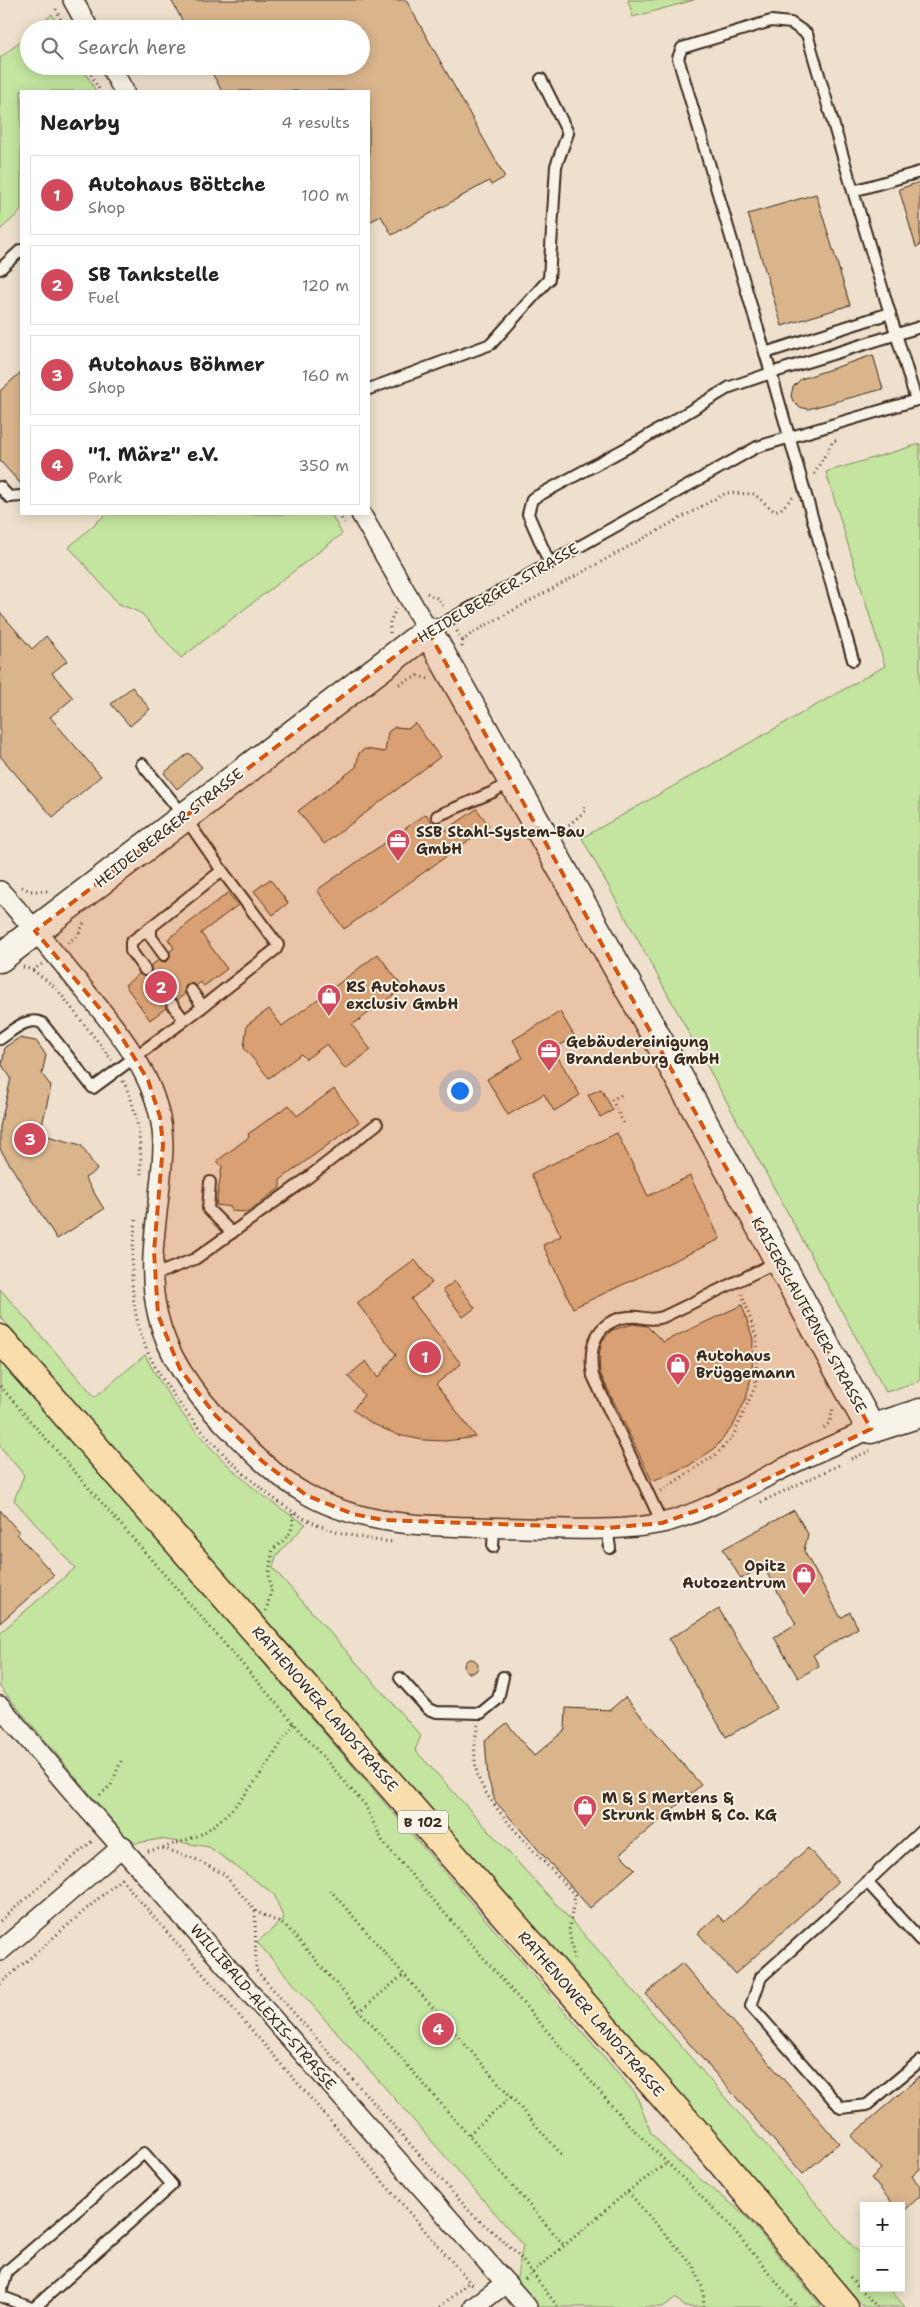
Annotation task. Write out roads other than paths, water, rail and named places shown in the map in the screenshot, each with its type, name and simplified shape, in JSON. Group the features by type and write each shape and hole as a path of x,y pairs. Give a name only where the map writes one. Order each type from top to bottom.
{"main road":[{"name":"RATHENOWER LANDSTRASSE","path":"0,1339 711,2150 844,2307"}],"street":[{"path":"73,0 84,20"},
{"path":"115,75 123,90"},
{"path":"362,515 428,631"},
{"name":"KAISERSLAUTERNER STRASSE","path":"0,891 116,1028 137,1057 148,1080 160,1117 163,1145 154,1251 154,1275 158,1315 167,1345 180,1369 216,1416 283,1479 306,1495 353,1514 411,1523 494,1527 607,1528 662,1523 712,1505 800,1460 871,1429 656,1036 428,631"},
{"name":"HEIDELBERGER STRASSE","path":"0,958 428,631"},
{"path":"871,1429 920,1413"},
{"name":"WILLIBALD-ALEXIS-STRASSE","path":"0,1706 86,1807 527,2307"},
{"path":"0,1951 126,1851"},
{"path":"479,2302 509,2287"}],"lane":[{"path":"853,660 678,58 682,48 771,21 791,23 807,34 896,334 918,399"},
{"path":"370,388 492,344 549,279 556,166 568,133 542,79"},
{"path":"853,191 920,172"},
{"path":"0,269 20,251"},
{"path":"764,353 890,313"},
{"path":"550,562 528,514 532,499 641,440 730,387 920,327"},
{"name":"HEIDELBERGER STRASSE","path":"428,631 750,451 788,437 918,399"},
{"path":"0,487 9,497 20,496"},
{"path":"0,1040 26,1022 35,1020 42,1023 93,1088 137,1057 276,949 278,945 220,868 184,816 142,764"},
{"path":"437,816 493,792 512,781"},
{"path":"145,970 131,951 132,942 220,872 220,868"},
{"path":"151,927 151,937 164,956"},
{"path":"191,990 201,1004 201,1008"},
{"path":"172,1004 181,1016 181,1023"},
{"path":"154,1275 195,1259 377,1124"},
{"path":"210,1182 208,1209 232,1233"},
{"path":"662,1523 593,1376 590,1358 593,1342 605,1326 614,1320 629,1317 652,1321 780,1261"},
{"path":"494,1527 494,1547"},
{"path":"607,1528 610,1548"},
{"path":"400,1678 428,1709 437,1712 481,1713 498,1699 503,1676"},
{"path":"920,1832 760,1977 751,2006 841,2108 867,2104 920,2060"},
{"path":"867,1882 920,1940"},
{"path":"29,2307 0,2296 6,2271 144,2153 172,2185 34,2307"}],"place":[{"name":"SSB Stahl-System-Bau GmbH","path":"398,862"},
{"name":"SB Tankstelle","path":"161,987"},
{"name":"RS Autohaus exclusiv GmbH","path":"329,1017"},
{"name":"Gebäudereinigung Brandenburg GmbH","path":"549,1072"},
{"name":"Autohaus Böhmer","path":"30,1139"},
{"name":"Autohaus Böttche","path":"425,1357"},
{"name":"Autohaus Brüggemann","path":"678,1386"},
{"name":"Opitz Autozentrum","path":"804,1596"},
{"name":"M & S Mertens & Strunk GmbH & Co. KG","path":"585,1828"},
{"name":"\"1. März\" e.V.","path":"438,2029"}]}
